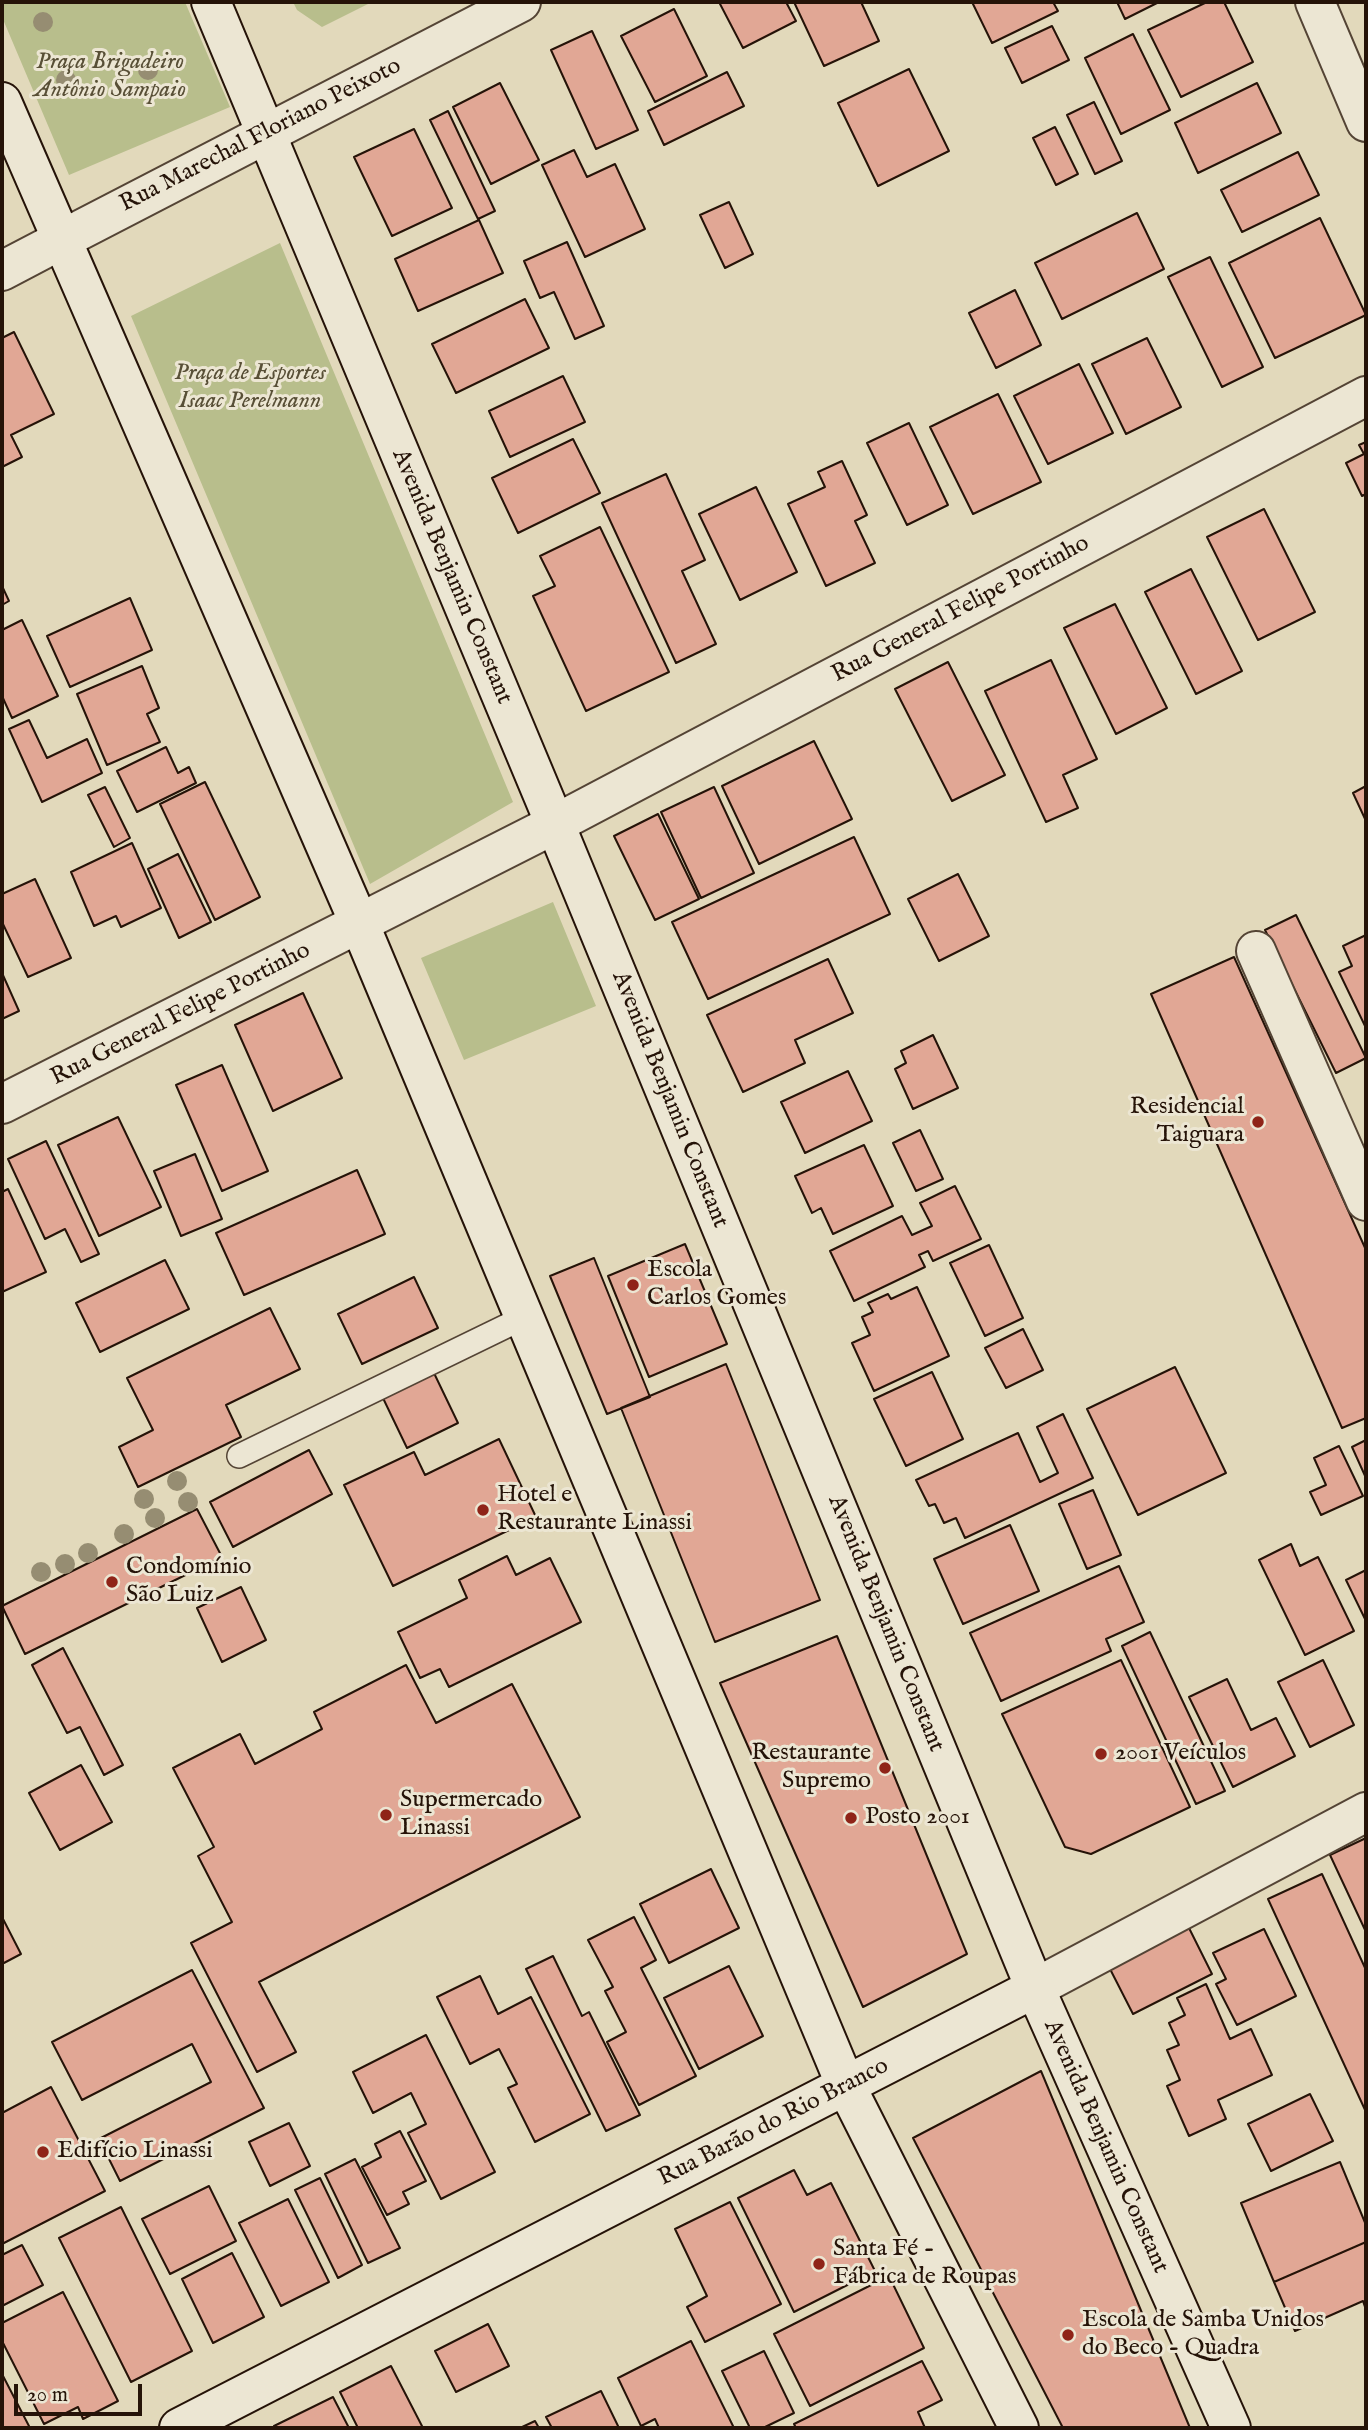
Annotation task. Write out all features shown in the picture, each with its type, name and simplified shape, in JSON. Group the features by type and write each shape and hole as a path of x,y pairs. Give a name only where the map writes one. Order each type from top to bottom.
{"main road":[{"name":"Avenida Benjamin Constant","path":"211,2 555,824 1035,1988 1231,2428"},
{"name":"Rua Marechal Floriano Peixoto","path":"2,271 521,2"},
{"path":"1315,2 1366,122"},
{"path":"2,102 360,925 846,2086 1019,2428"},
{"name":"Rua General Felipe Portinho","path":"2,1104 555,824 1366,396"},
{"path":"1256,951 1362,1183"},
{"name":"Rua Barão do Rio Branco","path":"179,2428 1035,1988 1366,1812"}],"lane":[{"path":"239,1456 525,1317"}],"green space":[{"name":"Praça Brigadeiro Antônio Sampaio","path":"2,2 185,2 230,107 69,175 2,17"},
{"path":"293,2 372,2 322,27 297,10"},
{"name":"Praça de Esportes Isaac Perelmann","path":"280,243 513,802 370,884 131,316"},
{"path":"553,902 596,1006 464,1060 421,958"}],"building":[{"path":"719,2 786,2 796,21 743,48"},
{"path":"794,2 861,2 879,41 824,66"},
{"path":"972,2 1053,2 1058,11 992,43"},
{"path":"1117,2 1159,2 1125,19"},
{"path":"1207,2 1224,2 1253,62 1181,97 1148,30"},
{"path":"674,9 707,76 655,102 621,36"},
{"path":"1052,26 1069,60 1022,83 1005,48"},
{"path":"592,31 638,130 596,149 551,50"},
{"path":"1133,34 1170,110 1121,134 1085,58"},
{"path":"909,69 949,151 878,186 838,103"},
{"path":"727,72 744,106 664,145 648,111"},
{"path":"500,83 539,160 491,184 453,107"},
{"path":"1257,83 1281,133 1198,173 1175,123"},
{"path":"1094,102 1122,161 1095,174 1067,115"},
{"path":"448,111 495,211 478,219 430,120"},
{"path":"1055,127 1078,174 1056,185 1033,138"},
{"path":"414,129 452,208 392,236 354,157"},
{"path":"574,150 587,177 615,164 645,229 585,257 542,165"},
{"path":"1298,152 1319,195 1242,232 1221,190"},
{"path":"729,202 753,254 725,268 700,215"},
{"path":"1137,213 1164,269 1062,319 1035,263"},
{"path":"1320,218 1366,315 1275,358 1229,263"},
{"path":"479,220 503,273 418,311 395,259"},
{"path":"567,242 604,326 575,339 554,292 540,298 524,261"},
{"path":"1210,257 1263,367 1222,387 1168,277"},
{"path":"1015,290 1041,345 996,368 969,313"},
{"path":"525,299 549,348 456,393 432,344"},
{"path":"14,332 54,414 11,435 22,457 2,467 2,338"},
{"path":"1147,338 1181,407 1126,434 1092,364"},
{"path":"1079,364 1113,433 1048,464 1014,396"},
{"path":"563,376 585,422 510,457 489,411"},
{"path":"998,394 1041,482 973,514 930,427"},
{"path":"909,423 948,505 907,525 867,443"},
{"path":"573,439 600,493 518,533 492,478"},
{"path":"1366,442 1366,494 1362,496 1346,463 1364,454 1359,445"},
{"path":"842,461 867,515 855,521 875,563 826,586 788,504 825,487 818,472"},
{"path":"666,474 705,560 682,571 716,644 676,663 602,503"},
{"path":"756,487 797,572 740,600 699,514"},
{"path":"1264,509 1315,612 1258,640 1207,537"},
{"path":"600,527 669,672 586,711 533,596 555,586 540,556"},
{"path":"1191,569 1242,671 1196,694 1145,592"},
{"path":"2,586 9,601 2,605"},
{"path":"130,598 152,650 70,687 47,636"},
{"path":"1115,604 1167,708 1116,734 1064,628"},
{"path":"22,620 58,696 12,718 2,696 2,630"},
{"path":"1051,660 1097,759 1063,775 1078,808 1046,822 985,691"},
{"path":"948,662 1005,775 952,801 895,689"},
{"path":"142,666 159,708 147,714 160,742 107,765 77,694"},
{"path":"29,720 47,758 87,739 102,773 42,802 9,729"},
{"path":"814,741 852,819 759,864 722,786"},
{"path":"166,747 178,773 189,767 196,783 137,812 117,771"},
{"path":"205,782 260,897 215,920 160,804"},
{"path":"1366,786 1366,821 1353,793"},
{"path":"105,787 130,838 114,847 88,795"},
{"path":"714,787 754,873 701,898 661,812"},
{"path":"658,814 699,899 655,920 614,836"},
{"path":"854,837 890,914 708,999 672,922"},
{"path":"132,843 161,908 121,927 116,916 94,926 71,872"},
{"path":"178,854 211,922 179,938 148,869"},
{"path":"958,874 989,936 939,961 908,899"},
{"path":"35,879 71,958 28,977 2,922 2,894"},
{"path":"1296,915 1366,1058 1336,1073 1265,930"},
{"path":"1366,935 1366,1028 1339,972 1352,966 1343,946"},
{"name":"Residencial Taiguara","path":"1234,957 1366,1250 1366,1418 1342,1428 1151,994"},
{"path":"828,959 853,1013 795,1040 805,1063 743,1092 707,1015"},
{"path":"2,973 19,1011 2,1019"},
{"path":"303,993 342,1078 273,1111 235,1025"},
{"path":"933,1035 958,1088 913,1109 895,1069 906,1063 901,1051"},
{"path":"222,1065 268,1171 222,1191 176,1085"},
{"path":"848,1071 872,1121 805,1153 781,1102"},
{"path":"118,1117 161,1207 99,1236 58,1145"},
{"path":"920,1130 943,1179 916,1191 893,1143"},
{"path":"46,1141 99,1254 81,1262 65,1229 45,1239 8,1159"},
{"path":"864,1145 893,1206 833,1234 821,1208 812,1213 795,1176"},
{"path":"195,1154 222,1219 181,1236 154,1171"},
{"path":"357,1170 385,1234 244,1295 216,1233"},
{"path":"955,1186 981,1239 933,1261 928,1251 919,1255 925,1267 854,1301 830,1251 902,1216 912,1235 932,1226 920,1203"},
{"path":"8,1189 46,1272 2,1292 2,1192"},
{"path":"685,1244 727,1344 649,1377 608,1276"},
{"path":"989,1245 1023,1318 985,1336 950,1263"},
{"path":"594,1258 650,1397 607,1414 550,1276"},
{"path":"165,1260 189,1309 100,1352 76,1303"},
{"path":"414,1277 438,1328 362,1364 338,1314"},
{"path":"917,1287 949,1356 874,1391 852,1343 870,1335 862,1317 873,1312 868,1303 888,1294 891,1299"},
{"path":"270,1308 300,1369 226,1405 241,1437 138,1487 119,1447 153,1430 127,1378"},
{"path":"1023,1329 1043,1370 1006,1388 985,1348"},
{"path":"726,1364 820,1600 715,1642 621,1408"},
{"path":"1175,1367 1226,1473 1138,1515 1087,1409"},
{"path":"433,1371 458,1423 407,1448 382,1396"},
{"path":"932,1372 963,1439 906,1466 874,1399"},
{"path":"1063,1414 1093,1478 965,1538 956,1518 944,1523 935,1504 929,1506 916,1480 1018,1433 1040,1482 1058,1473 1037,1427"},
{"path":"499,1439 536,1517 393,1586 344,1485 414,1452 425,1475"},
{"path":"1366,1440 1366,1478 1352,1447"},
{"path":"1339,1446 1363,1496 1321,1515 1310,1492 1326,1485 1314,1458"},
{"path":"309,1450 332,1494 233,1547 210,1502"},
{"path":"1093,1490 1121,1555 1087,1569 1059,1504"},
{"name":"Condomínio São Luiz","path":"197,1509 222,1557 25,1654 2,1606"},
{"path":"1010,1525 1039,1591 963,1624 934,1559"},
{"path":"1291,1544 1300,1566 1318,1557 1354,1631 1305,1655 1259,1560"},
{"path":"507,1556 516,1575 550,1558 581,1622 449,1687 440,1669 420,1678 398,1632 467,1598 459,1580"},
{"path":"1119,1566 1144,1622 1106,1639 1111,1651 1001,1701 970,1633"},
{"path":"1366,1570 1366,1621 1346,1580"},
{"path":"241,1587 266,1640 222,1662 197,1608"},
{"path":"1150,1632 1225,1791 1196,1804 1122,1646"},
{"path":"837,1636 967,1954 863,2007 720,1683"},
{"path":"63,1648 123,1765 104,1775 80,1727 67,1733 32,1665"},
{"path":"1121,1660 1190,1807 1091,1854 1065,1847 1002,1714"},
{"path":"1323,1660 1354,1725 1310,1747 1278,1682"},
{"path":"406,1665 436,1723 512,1684 580,1817 259,1982 296,2052 257,2072 191,1943 232,1922 198,1856 214,1847 173,1768 240,1734 255,1764 322,1729 314,1712"},
{"path":"1227,1679 1251,1730 1276,1718 1295,1756 1233,1787 1189,1697"},
{"path":"81,1765 112,1822 60,1850 29,1793"},
{"path":"1366,1838 1366,1932 1330,1855"},
{"path":"711,1869 739,1928 669,1963 640,1904"},
{"path":"1322,1874 1366,1970 1366,2112 1268,1899"},
{"path":"2,1917 21,1954 2,1964"},
{"path":"634,1917 656,1960 641,1968 696,2076 639,2105 607,2042 626,2032 605,1991 613,1987 588,1940"},
{"path":"1189,1928 1212,1974 1133,2014 1109,1967"},
{"path":"1264,1929 1296,1996 1237,2025 1216,1984 1226,1979 1213,1953"},
{"path":"553,1956 582,2016 589,2012 640,2115 606,2131 526,1969"},
{"path":"729,1966 763,2036 699,2069 664,1998"},
{"path":"192,1970 264,2108 120,2181 99,2139 211,2082 192,2044 82,2100 52,2042"},
{"path":"480,1976 498,2014 531,1997 590,2114 535,2142 508,2088 517,2084 499,2049 470,2064 437,1997"},
{"path":"1206,1984 1230,2039 1251,2029 1272,2075 1218,2100 1226,2119 1189,2136 1167,2086 1180,2080 1167,2050 1179,2045 1169,2023 1185,2015 1177,1998"},
{"path":"426,2035 495,2172 441,2199 408,2133 426,2124 411,2093 373,2113 353,2072"},
{"path":"1041,2071 1190,2428 1063,2428 913,2138"},
{"name":"Edifício Linassi","path":"51,2087 105,2191 2,2244 2,2113"},
{"path":"1310,2094 1333,2141 1271,2171 1248,2124"},
{"path":"289,2123 310,2166 270,2186 249,2142"},
{"path":"400,2131 426,2181 403,2192 409,2204 387,2215 362,2167 381,2157 375,2144"},
{"path":"355,2159 400,2248 368,2263 325,2174"},
{"path":"1340,2162 1366,2225 1366,2242 1274,2282 1241,2203"},
{"path":"794,2170 807,2195 831,2183 875,2271 794,2312 738,2198"},
{"path":"320,2178 362,2265 338,2278 295,2190"},
{"path":"209,2186 236,2241 170,2274 142,2219"},
{"path":"288,2199 329,2282 281,2306 239,2223"},
{"path":"730,2202 781,2304 705,2342 687,2307 707,2296 675,2229"},
{"path":"121,2207 192,2351 131,2382 59,2238"},
{"path":"1366,2242 1366,2310 1363,2301 1295,2331 1274,2282"},
{"path":"22,2245 43,2285 2,2306 2,2255"},
{"path":"232,2253 264,2317 213,2343 182,2279"},
{"path":"889,2276 924,2348 810,2406 774,2334"},
{"path":"63,2292 118,2401 83,2419 78,2407 44,2424 2,2341 2,2323"},
{"path":"488,2324 509,2366 456,2392 435,2351"},
{"path":"691,2341 734,2428 659,2428 655,2419 641,2426 618,2378"},
{"path":"764,2351 794,2413 763,2428 750,2428 722,2371"},
{"path":"922,2361 942,2400 918,2412 925,2428 796,2428 794,2424"},
{"path":"391,2366 423,2428 358,2428 340,2392"},
{"path":"2,2374 30,2428 2,2428"},
{"path":"601,2391 619,2428 552,2428 546,2417"},
{"path":"333,2397 349,2428 275,2428 274,2426"},
{"path":"535,2421 539,2428 520,2428"}],"place":[{"name":"Residencial Taiguara","path":"1258,1122"},
{"name":"Escola Carlos Gomes","path":"633,1285"},
{"name":"Hotel e Restaurante Linassi","path":"483,1510"},
{"name":"Condomínio São Luiz","path":"112,1582"},
{"name":"2001 Veículos","path":"1101,1754"},
{"name":"Restaurante Supremo","path":"885,1768"},
{"name":"Supermercado Linassi","path":"386,1815"},
{"name":"Posto 2001","path":"851,1818"},
{"name":"Edifício Linassi","path":"43,2152"},
{"name":"Santa Fé - Fábrica de Roupas","path":"819,2264"},
{"name":"Escola de Samba Unidos do Beco - Quadra","path":"1068,2335"}]}
